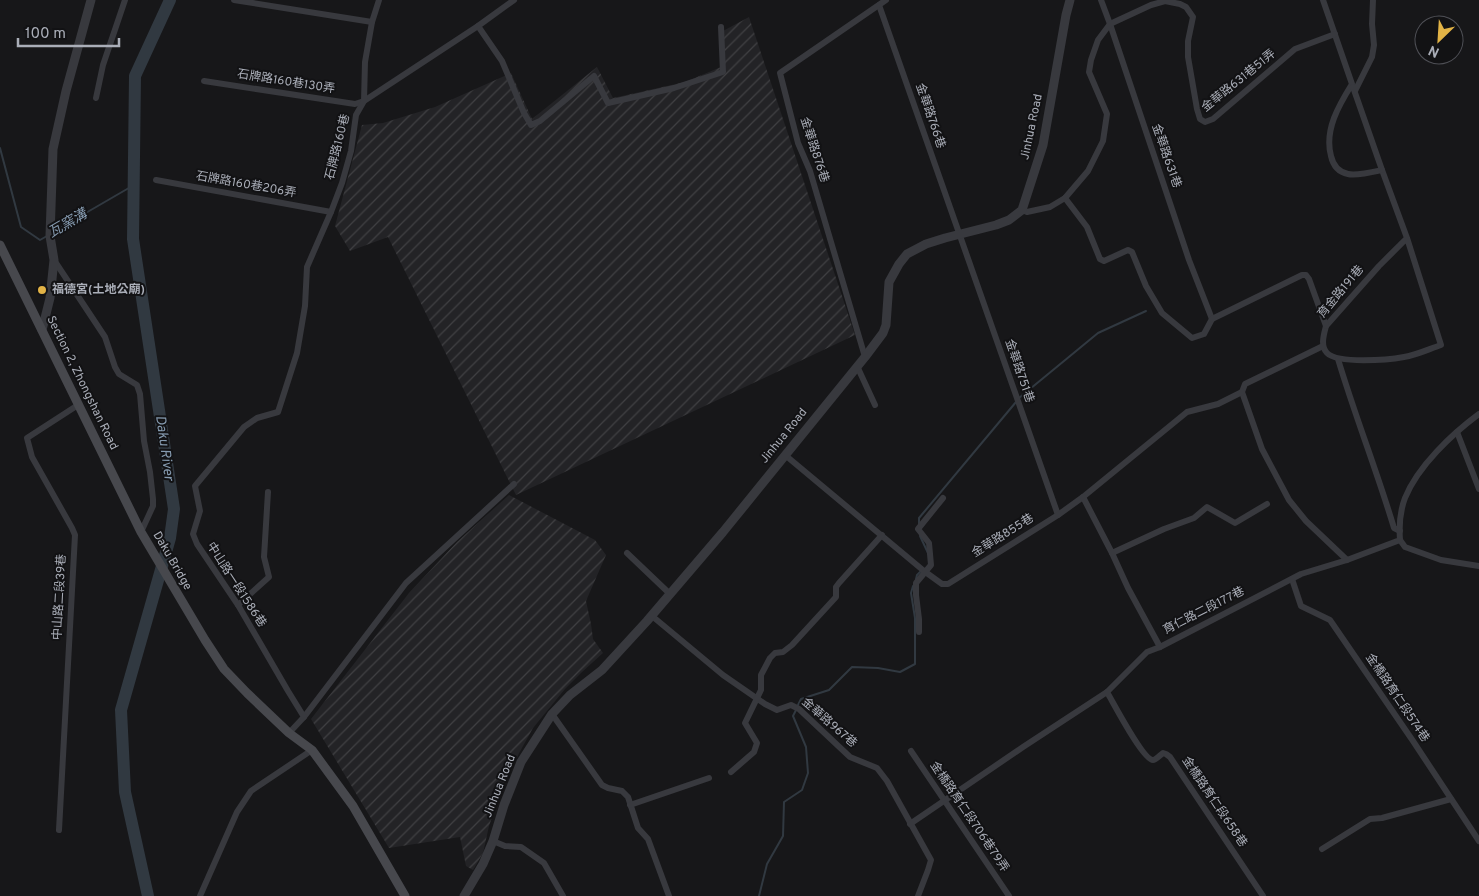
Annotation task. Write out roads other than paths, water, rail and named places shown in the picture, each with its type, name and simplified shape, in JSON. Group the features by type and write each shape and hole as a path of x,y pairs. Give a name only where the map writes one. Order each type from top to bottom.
{"main road":[{"name":"Section 2, Zhongshan Road","path":"0,245 141,532"},
{"name":"Daku Bridge","path":"141,532 181,601 224,669 247,694 289,733 312,750 353,806 405,896"}],"street":[{"path":"42,330 50,298 54,260 50,236 53,149 66,91 91,0"},
{"path":"96,98 103,65 125,0"},
{"path":"234,0 372,22"},
{"name":"石牌路160巷","path":"331,212 352,151 356,115 364,101 365,62 372,22 379,0"},
{"path":"364,101 514,0"},
{"name":"金華路876巷","path":"865,357 810,171 798,143 780,73 886,0"},
{"name":"Jinhua Road","path":"464,896 494,841 504,805 521,762 552,714 570,695 602,670 652,616 865,357 883,333 886,325 889,282 907,254 926,244 996,225 1009,220 1022,210 1043,144 1070,0"},
{"name":"金華路631巷","path":"1101,0 1189,260 1212,319"},
{"path":"1323,0 1406,238 1441,345 1404,357 1375,360 1338,359 1327,353 1323,346"},
{"path":"1355,91 1372,57 1374,45 1372,24 1373,0"},
{"name":"金華路631巷51弄","path":"1110,24 1151,5 1166,1 1173,1 1186,7 1193,17 1188,41 1188,57 1197,109 1200,119 1206,122 1213,119 1295,49 1335,34"},
{"name":"金華路766巷","path":"879,5 959,235"},
{"path":"1022,210 1027,212 1050,207 1065,198 1088,171 1104,141 1107,114 1089,72 1098,40 1110,24"},
{"path":"478,26 502,61 524,114 531,125 540,121 594,76 608,103 674,88 723,72 721,28"},
{"name":"石牌路160巷130弄","path":"204,81 355,104 364,101"},
{"path":"1352,84 1338,108 1330,129 1329,150 1334,166 1349,175 1382,170"},
{"name":"石牌路160巷206弄","path":"156,180 331,212"},
{"path":"1065,198 1087,227 1100,259 1104,261 1123,251 1128,250 1132,252 1146,286 1162,313 1192,338 1204,334 1212,319 1302,275 1306,275 1309,279 1326,326"},
{"name":"中山路一段1586巷","path":"304,717 238,605 197,544 193,534 200,511 195,486 244,426 257,418 278,412 296,353 305,306 307,267 331,212"},
{"name":"金華路751巷","path":"959,235 1058,516"},
{"name":"育金路191巷","path":"1323,346 1326,326 1406,238"},
{"path":"54,260 105,337 119,374 137,385 140,394 144,441 153,499 153,506 141,532"},
{"name":"金華路855巷","path":"785,455 923,570 942,584 948,584 1058,516 1187,412 1218,404 1242,392 1245,384 1323,346"},
{"path":"1338,359 1348,395 1394,528 1400,531"},
{"path":"857,366 875,405"},
{"path":"1242,392 1262,449 1290,500 1306,520 1347,560"},
{"name":"中山路二段39巷","path":"59,830 75,535 32,457 27,438 78,405"},
{"path":"1479,414 1457,432 1413,482 1405,499 1400,531 1400,540 1405,547 1441,560 1479,566"},
{"path":"1457,432 1479,489"},
{"path":"289,733 304,717 406,583 514,484"},
{"path":"238,605 270,577 264,557 268,492"},
{"path":"1083,496 1128,588 1160,647"},
{"path":"919,632 920,619 916,583 923,570 931,565 929,543 918,529 943,498"},
{"path":"1112,553 1164,529 1194,518 1207,507 1235,524 1267,504"},
{"path":"731,772 754,752 757,743 745,724 758,698 761,690 761,675 770,658 775,653 783,652 792,645 824,611 836,597 836,587 838,584 882,535"},
{"name":"育仁路二段177巷","path":"910,824 1108,692 1147,652 1301,574 1347,560 1400,540"},
{"path":"627,554 670,594"},
{"name":"金橋路育仁段574巷","path":"1292,579 1301,606 1330,620 1479,841"},
{"name":"金華路967巷","path":"652,616 723,675 765,704 777,710 791,705 799,709 850,756 877,768 887,782 930,860 918,896"},
{"name":"金橋路育仁段658巷","path":"1108,692 1129,731 1147,756 1152,760 1155,760 1163,753 1170,757 1263,896"},
{"path":"552,714 602,784 608,788 622,791 628,796 638,828 648,840 669,896"},
{"path":"200,896 238,812 251,791 312,750"},
{"name":"金橋路育仁段706巷79弄","path":"911,750 1009,896"},
{"path":"630,805 709,778"},
{"path":"1322,849 1370,819 1382,818 1451,799"},
{"path":"494,841 505,846 521,848 544,862 562,896"}],"waterway":[{"name":"Daku River","path":"148,896 125,792 121,710 170,538 174,509 133,239 135,76 170,0"},
{"name":"瓦窯溝","path":"0,148 21,227 40,240 47,236"},
{"name":"瓦窯溝","path":"53,232 134,185"},
{"path":"1019,398 1098,333 1146,311"},
{"path":"919,525 919,518 1016,402"},
{"path":"920,536 928,553"},
{"path":"916,579 921,571"},
{"path":"798,705 801,699 829,690 852,667 878,668 900,672 915,664 915,618 911,593 913,586"},
{"path":"759,896 767,864 783,836 784,802 802,790 808,773 806,747 793,716 796,710"}],"place":[{"name":"福德宮(土地公廟)","path":"42,290"}]}
